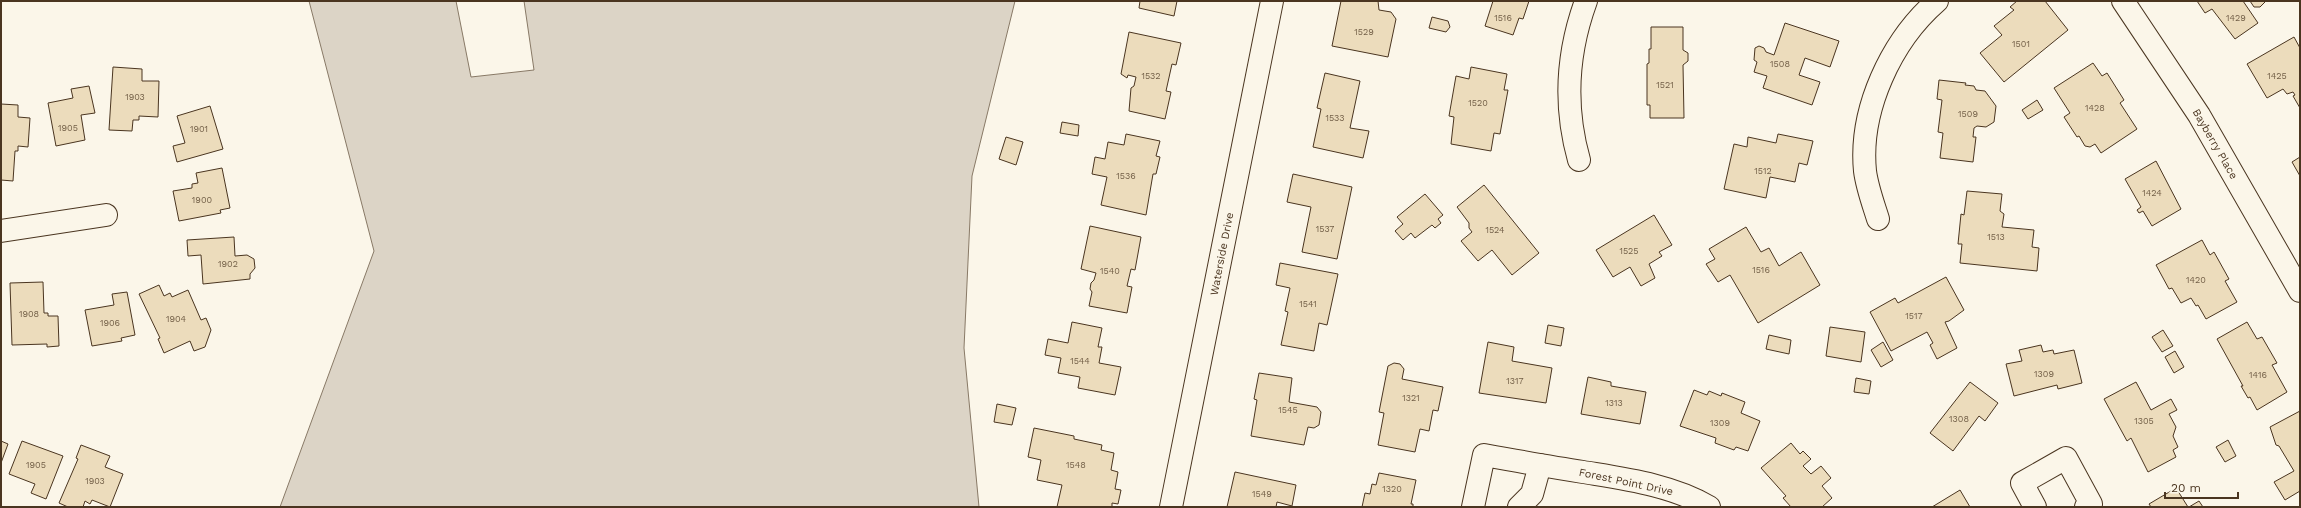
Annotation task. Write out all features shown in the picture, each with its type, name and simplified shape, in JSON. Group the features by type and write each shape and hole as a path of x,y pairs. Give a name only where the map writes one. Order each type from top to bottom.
{"street":[{"name":"Waterside Drive","path":"1171,507 1272,1"},
{"path":"1579,160 1572,136 1569,83 1576,36 1586,1"},
{"path":"1878,219 1865,171 1866,139 1872,109 1883,75 1898,46 1925,11 1936,1"},
{"name":"Bayberry Place","path":"2122,1 2199,115 2300,291"},
{"path":"1,231 106,214"},
{"name":"Forest Point Drive","path":"1473,507 1484,455 1673,491 1696,499 1709,507"},
{"path":"2035,507 2022,482 2066,458 2091,504 2086,507"},
{"path":"1519,507 1532,494 1540,465"}],"shaded area":[{"path":"309,1 456,1 471,77 534,70 524,1 1015,1 972,176 964,348 979,507 280,507 374,251"}],"building":[{"path":"1140,1 1177,1 1174,16 1139,8"},
{"path":"1341,1 1378,1 1379,10 1391,12 1396,19 1388,57 1332,46"},
{"path":"1493,1 1529,1 1523,19 1519,18 1513,35 1485,26"},
{"path":"2017,1 2045,1 2068,30 2004,82 1980,53 2002,35 1994,26 2014,10 2010,7"},
{"path":"2197,1 2243,1 2258,23 2235,39 2212,9 2205,13"},
{"path":"2250,1 2266,1 2260,7 2254,7"},
{"path":"1432,17 1448,21 1450,27 1446,32 1429,28"},
{"path":"1785,23 1839,41 1830,67 1805,58 1799,75 1820,82 1812,105 1763,88 1767,76 1754,72 1757,62 1754,60 1755,48 1759,46 1764,48 1766,52 1774,55"},
{"path":"1651,27 1683,27 1683,50 1688,53 1688,61 1683,65 1684,118 1650,118 1650,105 1647,105 1647,64 1649,63 1649,49 1651,49"},
{"path":"1129,32 1181,43 1176,65 1172,64 1166,91 1171,92 1165,119 1129,111 1131,88 1134,86 1136,77 1128,75 1127,78 1121,74"},
{"path":"2294,37 2300,48 2300,108 2293,96 2295,95 2293,92 2287,94 2283,89 2267,98 2247,64"},
{"path":"2093,63 2102,76 2107,73 2124,100 2120,103 2137,129 2101,153 2095,144 2090,147 2085,146 2079,136 2077,137 2064,117 2070,113 2054,88"},
{"path":"113,67 142,69 142,81 159,81 158,117 139,116 139,120 133,120 132,131 109,130"},
{"path":"1471,67 1507,74 1504,90 1508,90 1500,134 1494,133 1491,151 1451,144 1454,117 1449,116 1456,76 1469,79"},
{"path":"1325,73 1360,81 1350,128 1369,131 1363,158 1313,147 1321,109 1317,108"},
{"path":"1939,80 1966,83 1965,85 1974,86 1976,90 1985,91 1996,106 1994,122 1986,127 1977,126 1974,128 1973,137 1976,137 1973,162 1940,158 1943,133 1938,132 1942,100 1937,99"},
{"path":"89,86 95,113 81,115 85,140 56,146 48,103 73,98 71,89"},
{"path":"2037,100 2043,110 2028,119 2022,110"},
{"path":"1,104 18,105 18,117 30,118 28,147 18,146 18,151 15,151 13,181 1,180"},
{"path":"210,106 223,149 177,162 173,146 185,143 177,116"},
{"path":"1062,122 1079,125 1078,136 1060,133"},
{"path":"1126,134 1160,141 1156,156 1160,157 1156,174 1153,174 1146,215 1101,205 1107,177 1092,174 1095,157 1105,159 1108,142 1124,145"},
{"path":"1778,134 1813,141 1807,165 1799,163 1795,182 1770,177 1766,198 1724,189 1734,144 1747,147 1748,137 1776,143"},
{"path":"1006,137 1023,142 1016,165 999,159"},
{"path":"2300,157 2300,176 2292,162"},
{"path":"2156,161 2181,209 2152,226 2143,211 2139,213 2137,210 2141,207 2125,179"},
{"path":"222,168 230,208 220,210 221,213 179,221 173,191 192,188 192,184 198,183 196,173"},
{"path":"1293,174 1352,187 1337,259 1302,252 1311,207 1287,202"},
{"path":"1484,185 1539,253 1512,275 1492,250 1478,261 1461,241 1472,232 1469,228 1469,223 1457,207"},
{"path":"1967,191 2002,194 2000,211 2004,214 2002,227 2034,230 2032,247 2039,248 2037,271 1960,263 1962,244 1958,244 1961,214 1964,215"},
{"path":"1425,194 1443,215 1438,219 1441,223 1435,228 1432,225 1415,238 1411,233 1403,240 1395,231 1403,224 1397,217"},
{"path":"1654,215 1672,245 1659,252 1662,256 1649,264 1655,278 1641,286 1630,267 1613,277 1596,250"},
{"path":"1090,226 1141,237 1135,270 1131,269 1127,286 1132,287 1127,313 1089,306 1092,292 1090,289 1091,283 1094,280 1096,273 1081,269"},
{"path":"1746,227 1761,252 1769,248 1779,266 1801,252 1820,285 1758,323 1730,275 1718,282 1706,264 1715,259 1709,249"},
{"path":"234,237 235,256 247,255 254,259 255,268 250,274 250,279 203,284 201,255 188,256 187,240"},
{"path":"2202,240 2210,255 2214,252 2229,279 2225,281 2237,302 2206,319 2198,305 2196,306 2191,298 2181,303 2172,288 2169,289 2156,265"},
{"path":"1280,263 1338,274 1327,325 1319,323 1314,351 1281,345 1288,312 1285,311 1290,288 1276,285"},
{"path":"1946,277 1964,310 1949,321 1945,322 1957,348 1937,359 1930,345 1933,343 1927,332 1891,351 1870,312 1895,298 1898,303"},
{"path":"43,282 44,313 48,313 48,316 58,316 59,346 47,347 47,344 12,345 10,283"},
{"path":"159,285 164,296 170,293 172,297 188,290 201,320 206,318 211,330 205,347 194,351 190,341 164,353 158,339 160,338 139,294"},
{"path":"127,292 135,335 121,338 122,341 92,346 85,310 114,305 112,294"},
{"path":"1072,322 1102,328 1098,347 1102,347 1099,363 1121,367 1115,395 1078,388 1080,377 1058,373 1061,358 1045,355 1048,339 1068,343"},
{"path":"2247,322 2257,339 2262,337 2277,363 2272,365 2287,392 2257,410 2250,397 2248,398 2241,386 2243,386 2217,339"},
{"path":"1548,325 1564,328 1561,346 1545,343"},
{"path":"1830,327 1865,332 1861,362 1826,356"},
{"path":"2163,330 2173,346 2162,352 2152,337"},
{"path":"1769,335 1791,340 1789,354 1766,349"},
{"path":"1488,342 1514,347 1512,361 1552,368 1546,403 1479,393"},
{"path":"1883,342 1893,360 1881,367 1871,350"},
{"path":"2041,345 2043,352 2053,350 2054,354 2074,350 2082,383 2058,389 2057,385 2014,396 2006,364 2022,361 2019,350"},
{"path":"2175,351 2184,367 2174,373 2165,357"},
{"path":"1394,363 1400,364 1404,369 1402,379 1443,387 1438,411 1433,410 1429,431 1420,429 1415,452 1378,445 1384,413 1379,412 1388,366"},
{"path":"1259,373 1292,378 1289,402 1317,407 1321,412 1319,425 1314,428 1308,427 1304,445 1251,436 1257,400 1254,399"},
{"path":"1588,377 1611,382 1611,386 1646,392 1640,424 1581,414"},
{"path":"1856,378 1871,381 1869,394 1854,392"},
{"path":"1970,382 1998,403 1985,421 1979,416 1953,451 1930,433"},
{"path":"2136,382 2151,410 2171,399 2177,410 2169,414 2176,427 2173,436 2178,447 2173,450 2176,457 2148,472 2131,438 2127,441 2104,399"},
{"path":"1694,390 1707,395 1709,391 1721,396 1722,393 1745,402 1741,413 1760,421 1748,451 1736,447 1734,450 1715,443 1716,438 1680,426"},
{"path":"997,404 1016,408 1012,425 994,422"},
{"path":"2300,411 2300,491 2285,500 2274,482 2294,471 2279,446 2276,445 2270,427"},
{"path":"1034,428 1074,436 1074,439 1102,445 1101,450 1114,453 1111,470 1118,472 1115,489 1121,490 1118,504 1112,503 1112,507 1057,507 1062,485 1037,480 1041,460 1028,457"},
{"path":"2228,440 2236,456 2225,462 2216,447"},
{"path":"1,441 8,444 1,463"},
{"path":"22,441 63,456 46,499 31,493 35,484 9,474"},
{"path":"1791,443 1800,454 1803,451 1811,459 1803,466 1811,474 1821,466 1831,478 1822,486 1832,498 1822,507 1791,507 1783,498 1786,496 1761,468"},
{"path":"81,445 110,456 105,467 123,474 110,507 92,500 90,504 85,501 83,507 68,507 59,503 78,459 76,458"},
{"path":"1235,472 1296,485 1292,506 1277,502 1276,507 1227,507"},
{"path":"1379,473 1416,480 1411,504 1413,504 1413,507 1362,507 1365,493 1370,494 1372,484 1376,485"},
{"path":"2176,488 2188,507 2151,507 2149,504"},
{"path":"1960,490 1970,507 1932,507"},
{"path":"2199,501 2203,507 2189,507"}]}
